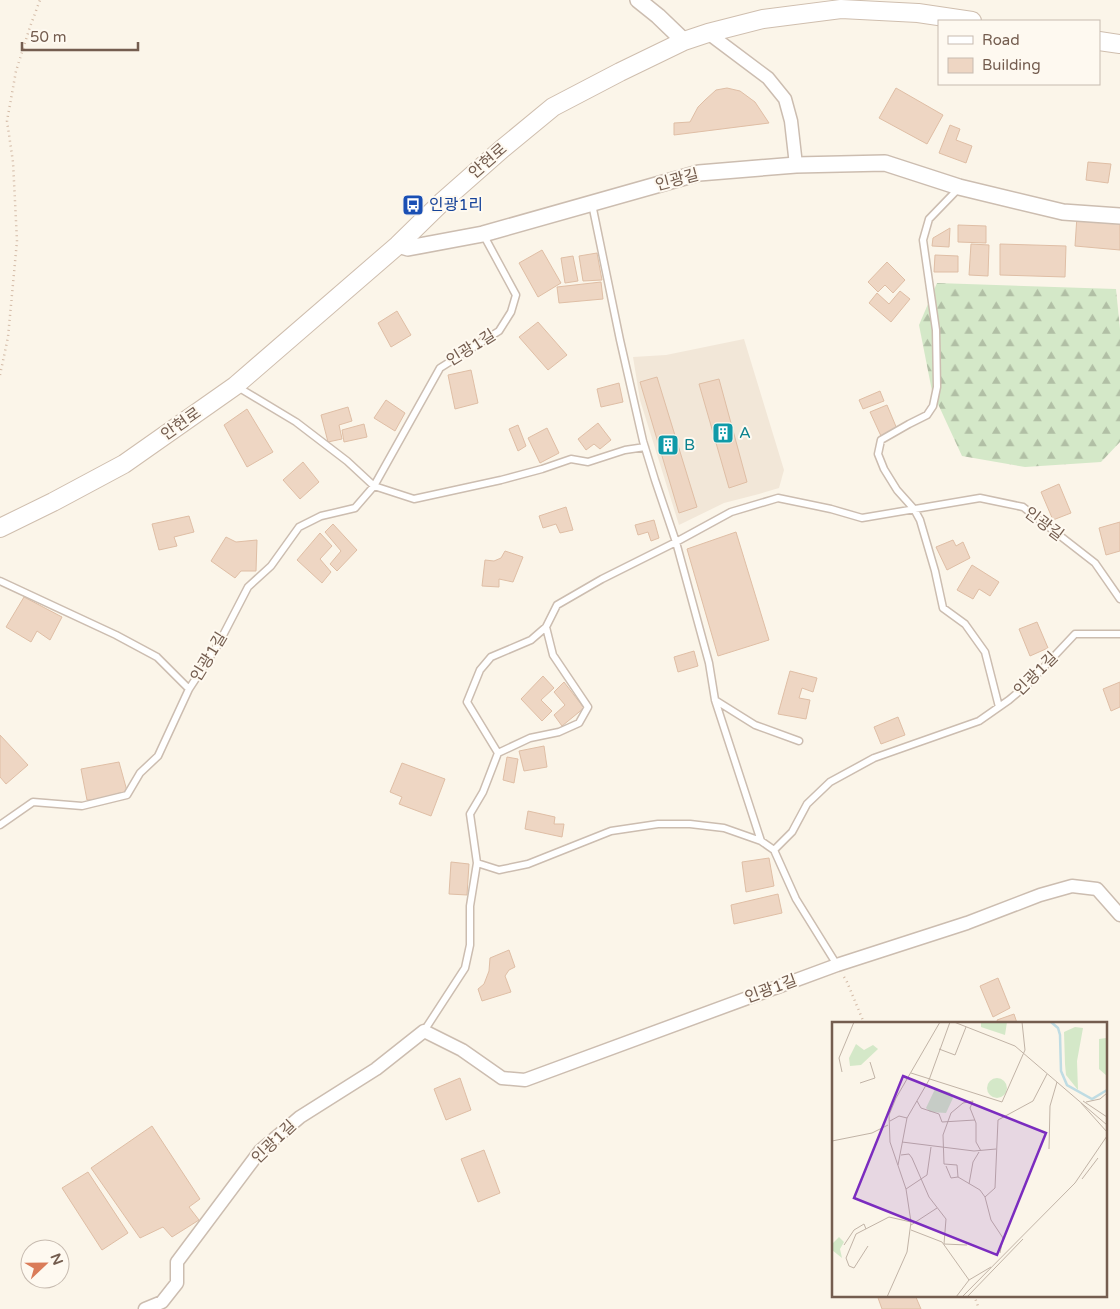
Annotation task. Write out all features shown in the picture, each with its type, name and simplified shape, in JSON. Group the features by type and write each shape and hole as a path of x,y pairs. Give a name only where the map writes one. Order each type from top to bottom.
{"main road":[{"name":"안현로","path":"0,528 124,464 235,386 398,245 443,201 502,149 552,108 620,72 684,41 763,19 841,9 918,13 965,20"},
{"path":"1100,41 1120,44"}],"street":[{"path":"638,0 684,41"},
{"path":"708,33 768,78 785,99 791,121 796,165"},
{"name":"인광길","path":"398,245 408,248 483,234 699,173 796,165 885,163 959,188 1063,212 1120,216"},
{"name":"인광1길","path":"145,1309 162,1302 177,1283 177,1262 260,1151 300,1117 376,1069 424,1031 462,1050 502,1078 525,1080 836,965 967,923 1040,895 1072,886 1097,890 1120,915"}],"lane":[{"path":"959,188 929,219 923,240 936,330 937,387 933,406 927,415 881,440 878,454 884,469 897,490 914,509 920,520 935,571 943,608 964,624 985,652 1000,707"},
{"path":"592,204 620,340 645,447 676,542 709,663 715,700 761,841"},
{"name":"인광1길","path":"0,825 32,802 82,806 127,795 140,773 158,756 189,689 218,643 248,587 271,566 299,527 321,516 355,508 374,486 440,368 499,331 511,312 516,295 483,234"},
{"path":"235,386 296,422 347,461 374,486 414,500 501,480 571,459 588,462 625,450 645,447"},
{"name":"인광길","path":"676,542 731,512 778,498 831,509 862,518 980,498 1023,507 1095,563 1120,598"},
{"path":"546,627 553,655 588,707 579,723 558,732 530,738 498,753 467,702 480,670 491,656 531,640 546,627 557,605 602,579 676,542"},
{"name":"인광1길","path":"0,581 116,634 157,657 189,689"},
{"name":"인광1길","path":"774,850 792,832 807,804 830,782 874,758 979,721 1028,684 1075,634 1120,634"},
{"path":"715,700 755,725 799,741"},
{"name":"인광1길","path":"424,1031 465,968 470,945 470,906 477,863 470,814 482,792 498,753"},
{"path":"477,863 498,870 528,864 611,831 658,824 690,824 724,828 761,841 774,850 796,899 836,965"}],"path":[{"path":"0,376 8,337 17,241 13,162 7,121 16,71 40,0"},
{"path":"836,965 847,982 864,1022"},
{"path":"974,1296 979,1309"}],"shaded area":[{"path":"744,339 784,470 779,488 724,503 679,525 640,400 633,357 666,355"}],"green space":[{"path":"937,283 1116,289 1120,329 1120,442 1101,462 1025,467 962,456 932,391 919,325"}],"building":[{"path":"727,88 740,91 755,102 769,123 674,135 674,123 690,122 698,107 705,100 716,90"},
{"path":"896,88 943,115 927,144 879,118"},
{"path":"950,125 960,129 956,140 972,146 966,163 939,153"},
{"path":"1088,162 1111,164 1108,183 1086,180"},
{"path":"1077,216 1120,220 1120,250 1075,246"},
{"path":"958,225 986,226 986,243 958,242"},
{"path":"950,228 949,247 932,246 933,238"},
{"path":"971,244 989,245 988,276 969,275"},
{"path":"1000,244 1066,246 1065,277 1000,275"},
{"path":"542,250 561,283 538,297 519,263"},
{"path":"597,253 602,280 583,281 579,256"},
{"path":"935,255 958,256 958,272 934,272"},
{"path":"573,256 578,281 565,283 561,258"},
{"path":"887,262 905,280 893,293 885,285 878,292 868,282"},
{"path":"601,282 603,299 559,303 557,287"},
{"path":"900,291 910,299 891,322 869,303 877,293 889,304"},
{"path":"397,311 411,335 391,347 378,323"},
{"path":"538,322 567,355 548,370 519,337"},
{"path":"471,370 478,403 455,409 448,375"},
{"name":"B","path":"657,377 697,507 679,513 640,382"},
{"name":"A","path":"719,379 747,482 729,488 699,384"},
{"path":"619,383 623,402 601,407 597,389"},
{"path":"880,391 884,401 863,409 859,400"},
{"path":"386,400 405,413 395,431 374,418"},
{"path":"887,405 897,429 881,436 870,412"},
{"path":"348,407 352,421 339,425 342,439 328,442 321,415"},
{"path":"247,409 273,452 247,467 224,425"},
{"path":"598,423 611,440 600,449 594,444 586,450 578,439"},
{"path":"364,424 367,437 344,442 342,430"},
{"path":"518,425 526,446 518,451 509,429"},
{"path":"547,428 559,453 540,463 528,438"},
{"path":"303,462 319,482 300,499 283,480"},
{"path":"1059,484 1071,513 1053,520 1041,492"},
{"path":"566,507 573,530 560,533 556,524 543,528 539,516"},
{"path":"189,516 194,532 174,537 177,546 159,550 152,524"},
{"path":"654,520 659,538 651,541 648,532 638,535 635,525"},
{"path":"1120,522 1120,551 1106,555 1099,528"},
{"path":"333,524 357,550 337,571 330,564 341,551 325,532"},
{"path":"736,532 769,640 718,656 687,549"},
{"path":"320,533 332,546 320,559 331,572 322,583 297,560"},
{"path":"226,537 236,542 257,540 256,571 241,571 235,578 211,561"},
{"path":"953,540 956,546 963,542 970,558 947,570 936,547"},
{"path":"505,551 523,557 513,582 499,579 499,587 482,586 485,560 494,561 501,558"},
{"path":"972,565 999,582 990,596 979,589 973,599 957,590"},
{"path":"24,597 62,617 50,640 37,631 31,642 6,627"},
{"path":"1037,622 1048,648 1030,656 1019,629"},
{"path":"694,651 698,666 678,672 674,657"},
{"path":"790,671 817,678 813,692 802,688 799,698 810,700 806,719 778,714"},
{"path":"543,676 554,688 541,700 552,711 542,721 521,699"},
{"path":"564,682 584,708 562,726 554,715 565,705 554,692"},
{"path":"1120,682 1120,707 1111,711 1103,689"},
{"path":"898,717 905,735 881,744 874,727"},
{"path":"0,735 28,765 6,784 0,777"},
{"path":"544,746 547,767 524,771 519,751"},
{"path":"507,757 518,759 514,783 503,780"},
{"path":"119,762 127,791 95,800 87,800 81,769"},
{"path":"402,763 445,779 431,816 399,804 402,797 390,792"},
{"path":"528,811 555,817 554,824 564,824 562,837 525,829"},
{"path":"769,858 774,886 746,892 742,862"},
{"path":"451,862 469,864 467,895 449,894"},
{"path":"778,894 782,913 734,924 731,905"},
{"path":"509,950 515,967 509,970 505,976 511,992 482,1001 478,989 484,984 489,971 490,958"},
{"path":"998,978 1010,1008 993,1017 980,986"},
{"path":"1014,1014 1017,1022 998,1022 997,1020"},
{"path":"460,1078 471,1110 446,1120 434,1089"},
{"path":"152,1126 200,1199 189,1207 199,1220 172,1237 163,1227 140,1238 91,1168"},
{"path":"484,1150 500,1193 478,1202 461,1159"},
{"path":"88,1172 128,1233 102,1250 62,1188"},
{"path":"877,1296 915,1296 921,1309 882,1309"}],"place":[{"name":"인광1리","path":"413,205"},
{"name":"A","path":"723,433"},
{"name":"B","path":"668,445"}]}
